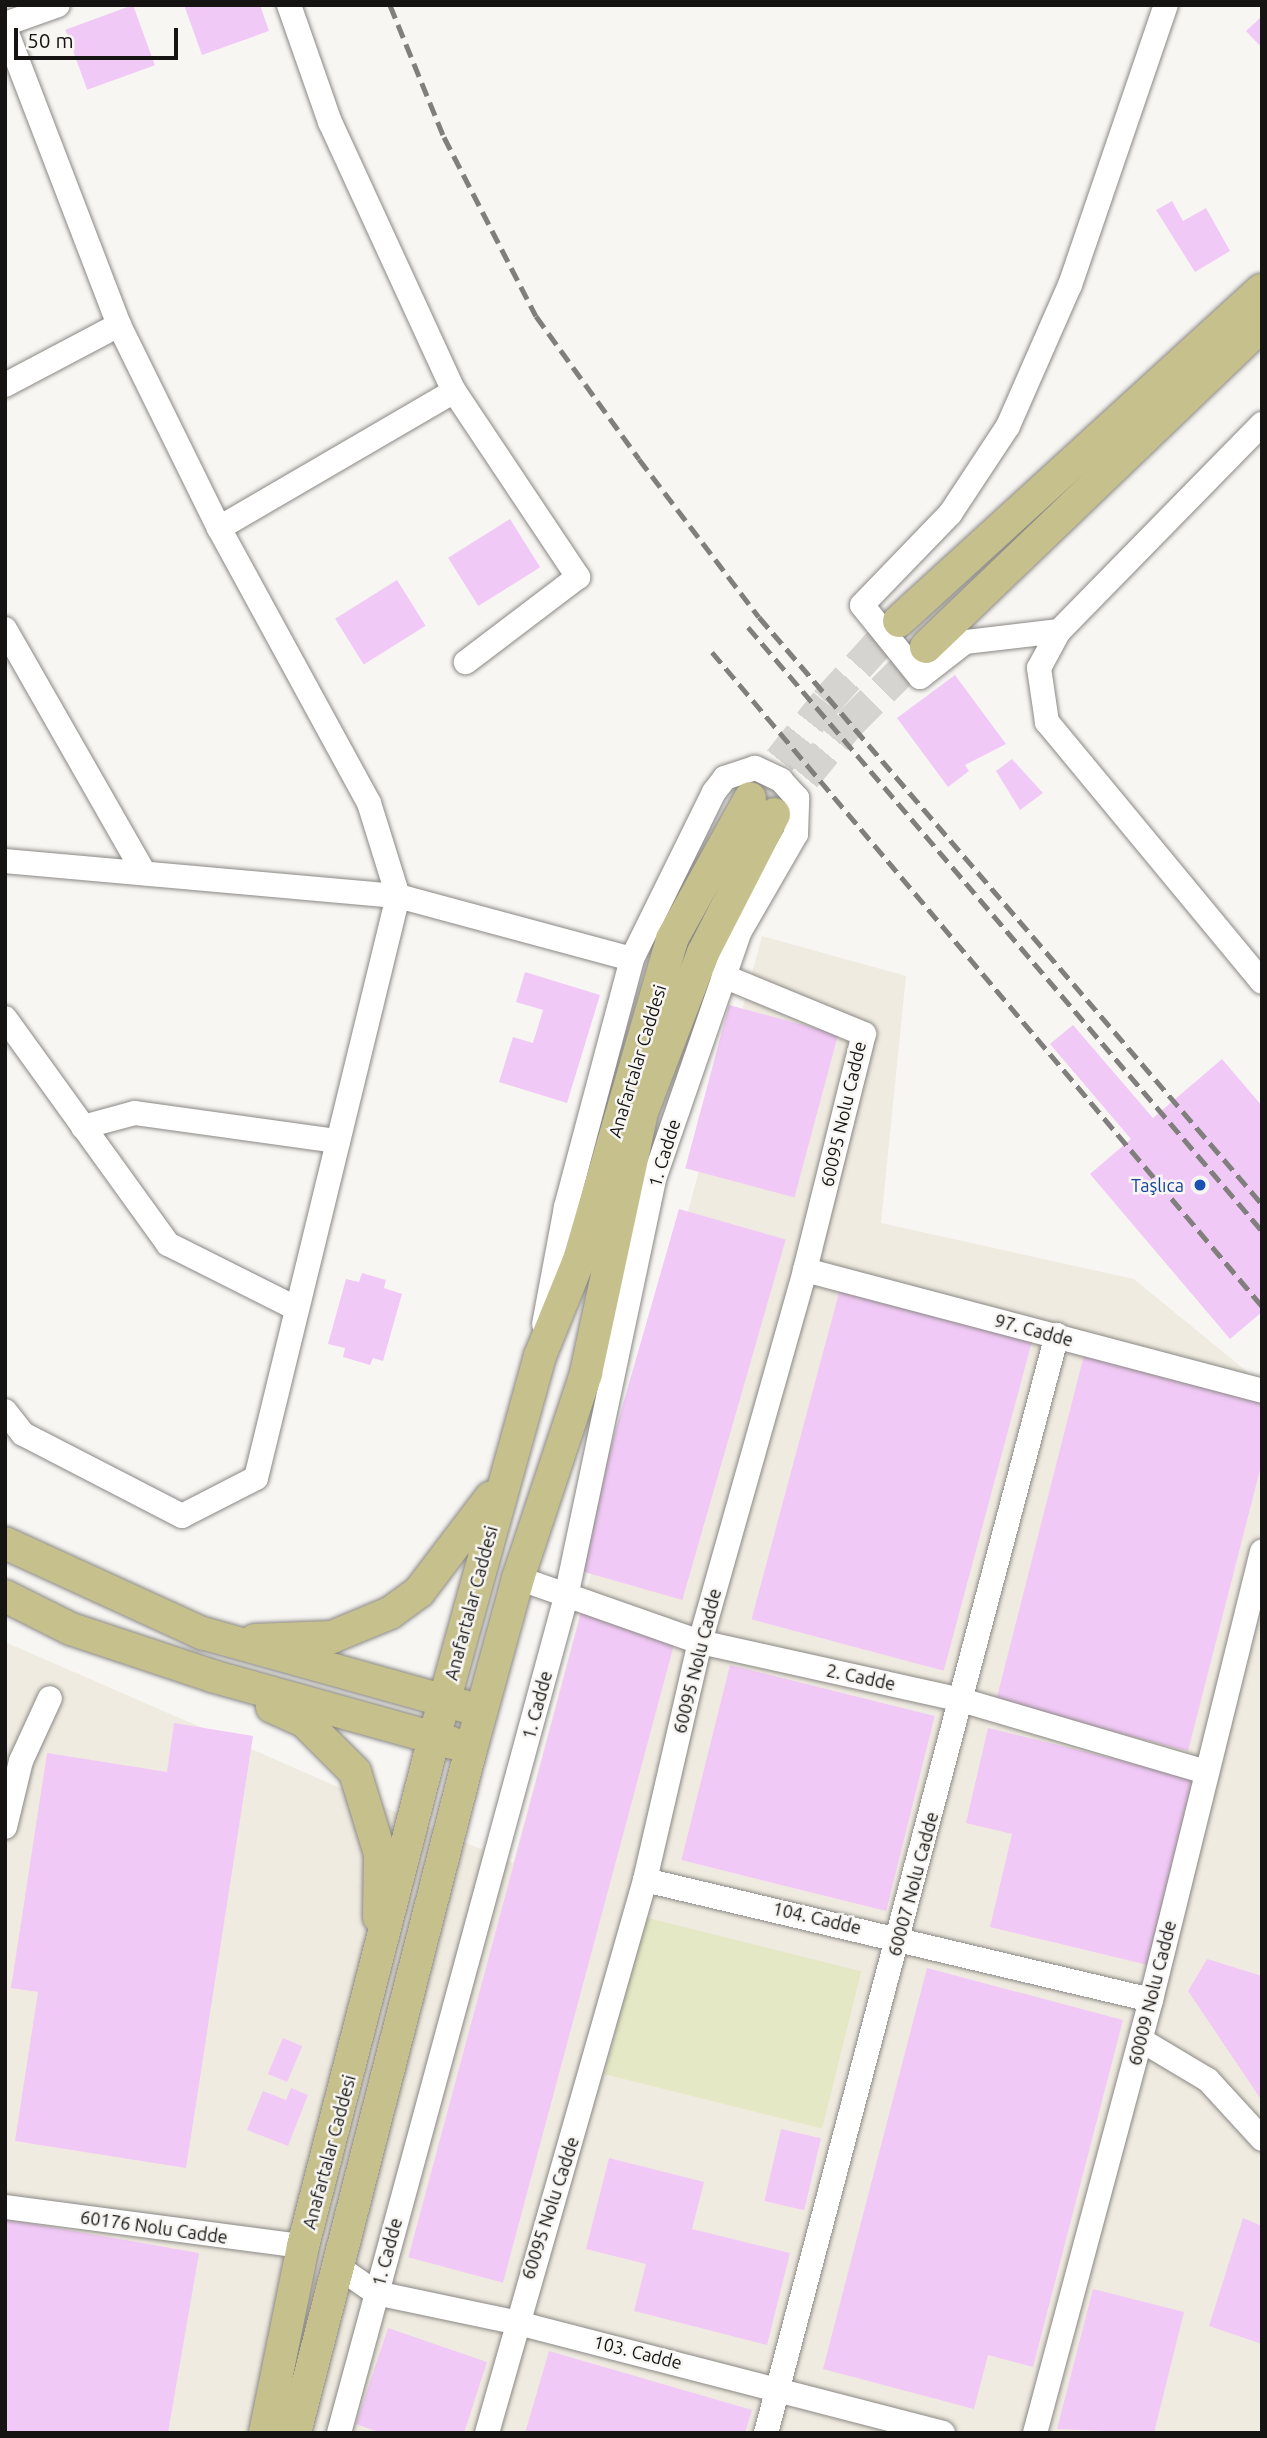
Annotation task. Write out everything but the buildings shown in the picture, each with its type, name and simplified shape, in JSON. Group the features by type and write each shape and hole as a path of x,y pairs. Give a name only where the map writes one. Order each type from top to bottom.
{"main road":[{"path":"899,621 1262,290"},
{"path":"926,647 1262,325"},
{"name":"Anafartalar Caddesi","path":"265,2433 303,2246 378,1971 433,1738 540,1356 579,1260 672,939 762,806 642,1112 586,1373 518,1578 471,1749 295,2433"},
{"path":"228,1641 332,1637 390,1613 419,1592 453,1552 506,1476"},
{"path":"5,1542 228,1641 482,1711"},
{"path":"5,1596 71,1629 212,1676 471,1749"},
{"path":"212,1676 304,1721 355,1772 380,1854 378,1971"}],"street":[{"path":"5,1411 23,1433 182,1516 256,1478 398,896 369,803 219,528 119,325 5,26 58,5"},
{"path":"289,5 330,122 454,391 578,577 466,662"},
{"path":"1059,631 965,642 920,677 862,605 950,513 1008,426 1070,285 1166,5"},
{"path":"5,384 119,325"},
{"path":"219,528 454,391"},
{"path":"1262,424 1059,631 1039,668 1047,722 1262,982"},
{"path":"5,629 144,873"},
{"name":"1. Cadde","path":"339,2433 566,1597 655,1176 723,976 800,815 797,798 781,780 755,768 725,778 714,792 632,959 566,1207 540,1356"},
{"path":"5,861 398,896 632,959"},
{"name":"60095 Nolu Cadde","path":"486,2433 514,2322 585,2097 645,1880 700,1642 805,1270 864,1034 723,976"},
{"path":"5,1018 167,1244 297,1309"},
{"path":"83,1127 135,1113 338,1141"},
{"name":"97. Cadde","path":"805,1270 1262,1391"},
{"name":"60007 Nolu Cadde","path":"766,2433 1057,1335"},
{"name":"60009 Nolu Cadde","path":"1035,2433 1141,2040 1205,1772 1262,1552"},
{"name":"2. Cadde","path":"518,1578 700,1642 961,1700 1205,1772"},
{"path":"5,1827 22,1761 50,1698"},
{"name":"104. Cadde","path":"645,1880 899,1936 1151,2000"},
{"path":"1141,2040 1208,2080 1262,2139"},
{"name":"60176 Nolu Cadde","path":"5,2207 303,2246"},
{"name":"103. Cadde","path":"337,2266 376,2293 514,2322 778,2387 943,2433"}],"shaded area":[{"path":"762,936 906,976 881,1223 1134,1279 1262,1384 1262,2433 5,2433 5,1642 513,1863"}],"green space":[{"path":"644,1917 861,1971 822,2128 605,2074"}],"tunnel":[{"path":"750,798 826,702 899,621"},
{"path":"774,814 849,724 926,647"}],"railway":[{"path":"390,5 444,137 536,316 639,459 759,617 1262,1204"},
{"path":"748,627 1262,1231"},
{"path":"712,652 1262,1306"}],"place":[{"name":"Taşlıca","path":"1200,1185"}]}
